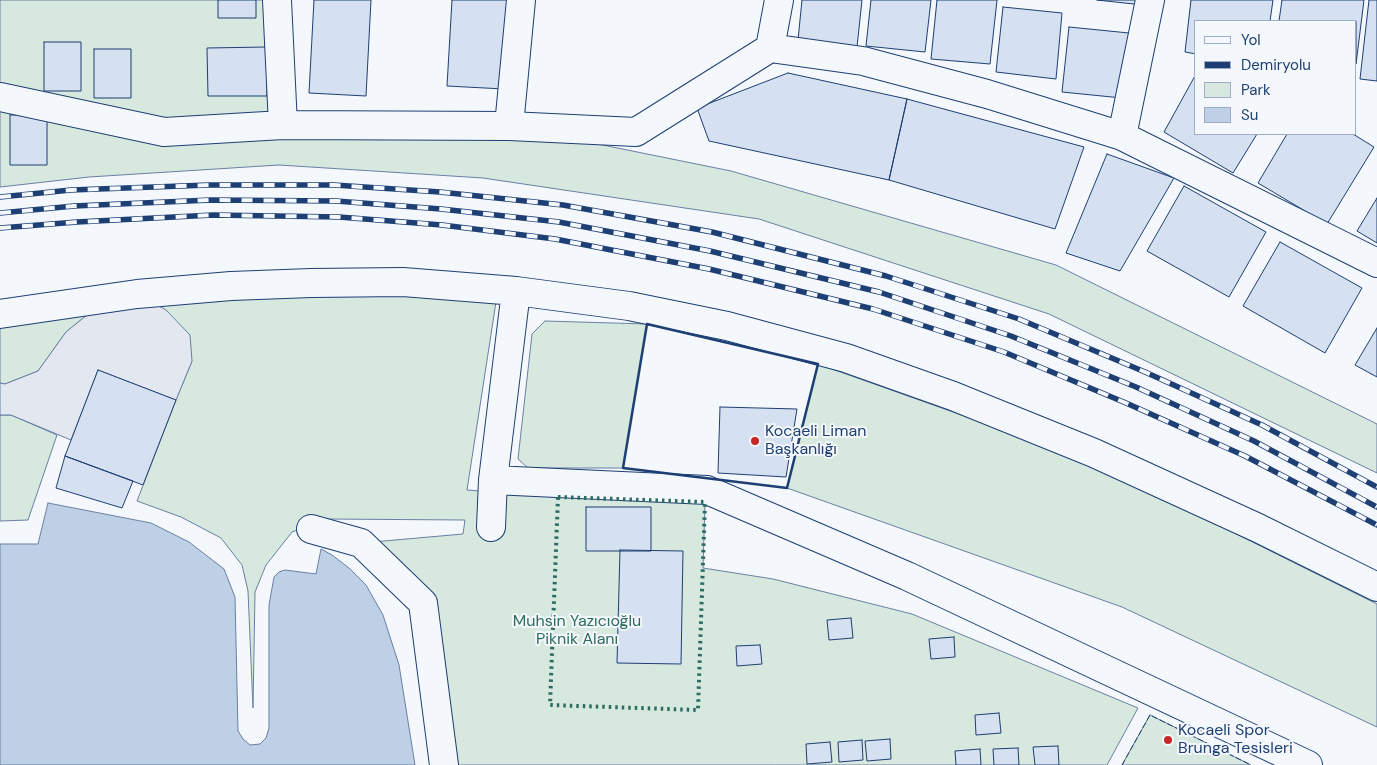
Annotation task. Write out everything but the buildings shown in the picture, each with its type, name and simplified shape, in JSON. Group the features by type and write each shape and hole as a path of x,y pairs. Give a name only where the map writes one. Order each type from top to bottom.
{"street":[{"path":"277,0 284,125"},
{"path":"509,126 521,0"},
{"path":"770,48 779,0"},
{"path":"1122,136 1150,0"},
{"path":"0,97 164,132 284,125 509,126 636,132 770,48 863,61 988,94 1122,136 1377,263"},
{"path":"0,314 137,294 232,286 404,282 516,291 639,308 727,326 846,358 953,396 1094,453 1258,528 1377,587"},
{"path":"491,527 493,480 516,291"},
{"path":"493,480 706,490 906,576 1308,765"},
{"path":"312,529 361,544 423,603 444,765"}],"green space":[{"path":"0,0 277,0 284,125 509,126 731,171 1056,265 1377,424 1377,473 1049,314 759,219 483,178 279,165 89,177 0,187"},
{"name":"Muhsin Yazıcıoğlu Piknik Alanı","path":"498,289 467,490 558,497 705,502 703,568 773,579 912,614 1138,708 1107,765 444,765 423,603 361,543 463,534 465,520 325,519 292,532 266,565 255,592 253,708 248,591 242,565 221,538 181,517 137,501 192,361 137,294"},
{"path":"0,314 87,315 66,332 38,371 5,384 0,383"},
{"path":"545,321 647,324 623,468 528,468 518,459 532,334"},
{"path":"818,364 1088,460 1377,604 1377,727 1122,607 787,488"},
{"path":"0,415 11,415 57,435 28,520 0,521"},
{"name":"Kocaeli Spor Brunga Tesisleri","path":"1150,715 1251,765 1122,765"}],"shaded area":[{"path":"137,294 166,310 190,335 192,361 176,400 98,370 71,440 11,415 0,415 0,383 5,384 38,371 66,332 87,315"}],"water":[{"path":"48,503 151,523 189,542 224,569 235,597 238,731 250,745 260,744 266,738 269,728 269,605 274,577 279,572 285,570 316,574 321,549 332,555 366,585 383,615 399,665 415,765 0,765 0,544 38,544"}],"railway":[{"path":"0,197 71,190 209,185 334,185 440,192 563,205 712,232 886,276 1019,319 1145,372 1262,425 1377,487"},
{"path":"0,213 74,206 211,200 336,201 441,209 559,222 710,251 879,292 1011,336 1136,387 1254,441 1377,507"},
{"path":"0,228 213,215 339,217 442,225 555,239 709,269 873,309 1004,352 1126,403 1245,456 1377,525"}],"hedge":[{"path":"558,497 705,502 698,710 550,705 558,497"}],"fence":[{"path":"1122,765 1150,715 1251,765"}],"wall":[{"path":"647,324 818,364 787,488 623,468 647,324"}],"place":[{"name":"Kocaeli Liman Başkanlığı","path":"755,441"},
{"name":"Kocaeli Spor Brunga Tesisleri","path":"1168,740"}]}
